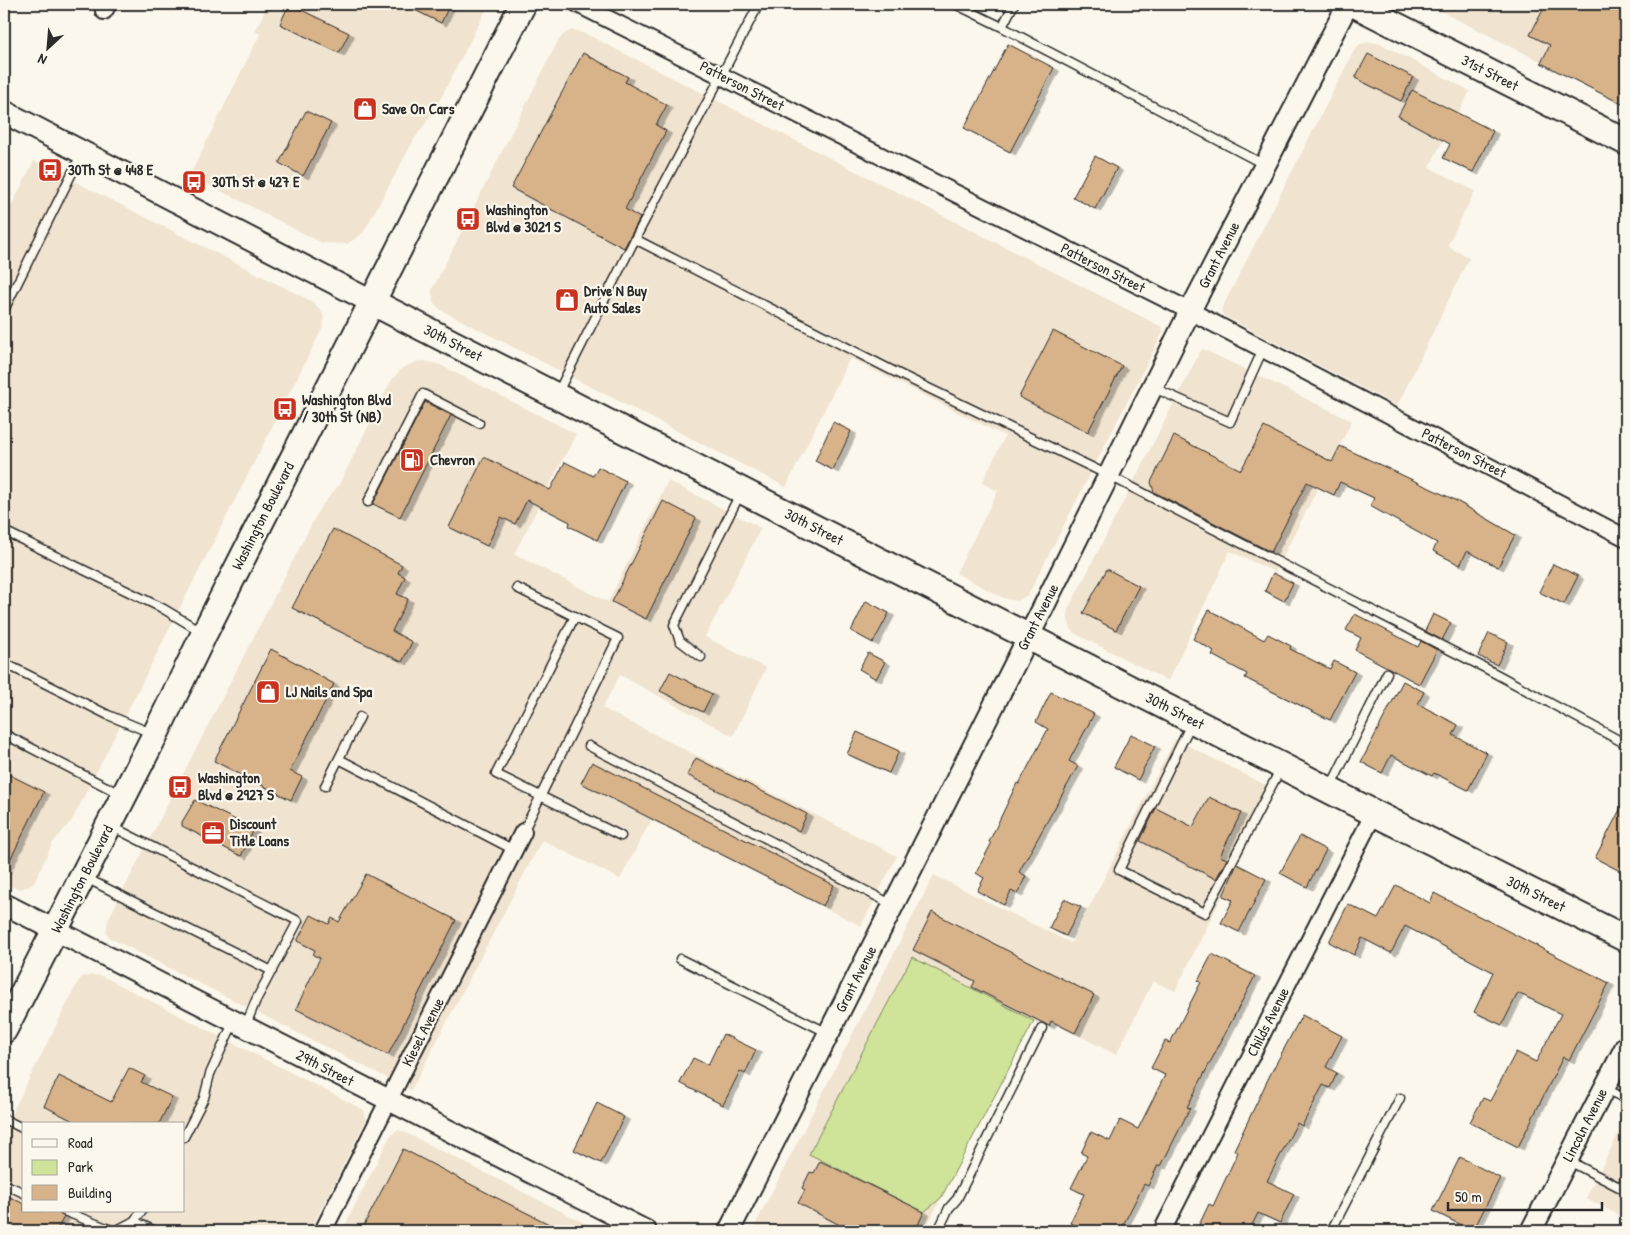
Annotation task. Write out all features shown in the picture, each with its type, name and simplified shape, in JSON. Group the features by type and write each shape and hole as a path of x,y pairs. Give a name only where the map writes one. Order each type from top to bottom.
{"main road":[{"name":"Washington Boulevard","path":"4,1030 155,735 204,634 523,4"},
{"name":"31st Street","path":"1354,4 1626,142"},
{"name":"30th Street","path":"4,112 372,302 1374,813 1626,939"}],"street":[{"name":"Patterson Street","path":"578,4 1190,311 1626,538"},
{"name":"Grant Avenue","path":"729,1231 1190,311 1348,4"},
{"name":"Childs Avenue","path":"1162,1231 1374,813"},
{"name":"Kiesel Avenue","path":"323,1231 523,832"},
{"name":"29th Street","path":"4,904 646,1231"},
{"name":"Lincoln Avenue","path":"1531,1231 1626,1046"}],"lane":[{"path":"556,395 704,105 722,76 760,4"},
{"path":"955,4 1265,165"},
{"path":"1002,27 1014,4"},
{"path":"4,310 82,152"},
{"path":"635,239 893,371 1108,475 1488,670 1626,744"},
{"path":"1152,387 1230,422 1263,349"},
{"path":"368,502 423,394 479,423"},
{"path":"701,657 680,641 674,625 742,490"},
{"path":"4,531 162,608 204,634"},
{"path":"518,588 618,638 523,832"},
{"path":"574,616 496,774 621,836"},
{"path":"4,662 108,715 155,735"},
{"path":"1329,790 1387,673"},
{"path":"325,786 360,717"},
{"path":"1193,720 1119,870 1205,913 1282,766"},
{"path":"4,734 124,796"},
{"path":"589,746 893,905"},
{"path":"340,759 514,850"},
{"path":"109,825 298,921 272,971 210,1074 204,1098 185,1135"},
{"path":"83,877 272,971"},
{"path":"680,959 828,1034"},
{"path":"938,1231 957,1199 1042,1028"},
{"path":"1604,1089 1626,1099"},
{"path":"1331,1231 1400,1098"},
{"path":"4,1119 22,1128"},
{"path":"1567,1161 1624,1189 1626,1177"},
{"path":"4,1184 22,1192"},
{"path":"66,1212 114,1231 134,1221 141,1212"},
{"path":"134,1221 135,1212"},
{"path":"134,1221 155,1231"}],"shaded area":[{"path":"268,4 489,4 434,111 415,138 363,233 347,244 322,243 190,175 260,34 255,31"},
{"path":"1426,4 1626,4 1626,104"},
{"path":"572,30 586,34 1162,327 1163,332 1028,595 1017,601 1003,598 956,573 998,491 982,483 1005,436 850,358 786,487 441,310 433,302 432,290 558,41 564,34"},
{"path":"1371,42 1381,44 1470,91 1429,167 1475,191 1447,246 1469,258 1397,406 1223,315 1221,310 1354,51 1360,44"},
{"path":"34,161 313,302 323,314 324,320 323,327 72,820 52,844 35,881 30,886 20,889 4,884 4,221"},
{"path":"1203,349 1352,421 1275,572 1230,551 1168,681 1076,634 1071,629 1068,620 1068,610"},
{"path":"425,361 440,365 576,434 514,554 608,602 668,481 761,528 705,637 766,668 733,736 620,675 602,708 897,856 861,926 651,820 620,879 542,840 411,1090 110,938 106,932 108,920 320,508 339,485 391,381 401,369 416,362"},
{"path":"1175,739 1275,790 1175,991 1153,981 1116,1055 1053,1022 1050,1027 1034,1021 924,1231 752,1231 934,875 1071,943"},
{"path":"102,976 364,1110 366,1120 310,1231 4,1231 4,1129 82,977"},
{"path":"1626,1119 1626,1219 1586,1198"},
{"path":"398,1130 600,1231 342,1231 390,1136"}],"green space":[{"path":"912,957 1034,1021 941,1198 924,1212 809,1154"}],"building":[{"path":"289,4 349,33 339,53 280,24"},
{"path":"403,4 450,4 441,23"},
{"path":"1546,4 1626,4 1626,106 1541,63 1550,45 1530,35"},
{"path":"1008,44 1054,68 1010,152 964,128"},
{"path":"583,53 628,77 625,82 667,105 656,125 666,131 625,209 640,218 624,248 511,188"},
{"path":"1368,54 1413,77 1401,101 1355,78"},
{"path":"1412,90 1493,131 1473,172 1443,158 1450,144 1398,116"},
{"path":"306,111 331,123 303,176 279,163"},
{"path":"1095,156 1117,168 1095,209 1073,197"},
{"path":"1053,331 1122,366 1088,432 1019,397"},
{"name":"Chevron","path":"425,402 451,415 400,517 373,504"},
{"path":"833,422 851,431 833,470 815,461"},
{"path":"1264,427 1332,462 1340,446 1453,499 1515,535 1498,567 1467,551 1460,565 1433,551 1437,543 1370,506 1374,498 1340,482 1334,495 1307,482 1271,552 1154,492 1151,482 1174,436 1241,470"},
{"path":"484,457 550,490 565,462 593,476 598,467 626,481 597,540 569,526 570,522 527,500 515,524 501,517 487,546 449,527"},
{"path":"663,501 696,518 646,619 612,602"},
{"path":"333,529 402,565 398,573 405,577 397,594 408,599 392,631 412,642 402,662 292,608"},
{"path":"1553,564 1578,576 1564,604 1539,592"},
{"path":"1107,569 1139,586 1116,630 1083,613"},
{"path":"1273,573 1293,583 1284,601 1265,591"},
{"path":"866,601 889,613 873,643 851,631"},
{"path":"1209,610 1264,640 1268,634 1291,646 1290,649 1330,669 1334,661 1355,672 1330,720 1245,678 1247,674 1212,655 1214,651 1193,639"},
{"path":"1355,614 1418,647 1421,641 1437,650 1419,684 1355,650 1361,638 1346,630"},
{"path":"1433,614 1451,623 1442,640 1425,631"},
{"path":"1489,633 1508,642 1497,665 1478,656"},
{"path":"271,649 334,684 290,771 302,777 291,800 214,761"},
{"path":"868,653 885,662 876,679 859,669"},
{"path":"670,672 712,694 703,712 660,691"},
{"path":"1403,681 1424,692 1418,704 1458,725 1453,735 1487,753 1468,790 1434,773 1432,776 1391,755 1382,773 1361,762"},
{"path":"1051,692 1094,714 1069,761 1078,766 1019,872 1026,876 1017,894 1011,891 1004,905 977,891 984,878 976,873 991,844 989,842 1017,783 1019,784 1048,729 1036,722"},
{"path":"857,732 899,751 889,773 847,754"},
{"path":"1131,734 1155,746 1138,780 1114,767"},
{"path":"696,758 807,814 799,831 687,775"},
{"path":"592,762 834,885 823,906 581,783"},
{"path":"4,772 44,792 4,872"},
{"path":"1209,797 1241,813 1220,856 1227,859 1216,879 1140,841 1156,808 1193,827"},
{"path":"1626,798 1626,860 1620,871 1595,858"},
{"path":"195,800 254,829 241,856 182,826 182,822"},
{"path":"1300,836 1326,850 1307,887 1280,873"},
{"path":"1237,864 1266,879 1239,932 1221,923 1233,900 1223,896"},
{"path":"366,874 456,920 388,1055 296,1009 320,958 313,955 315,950 297,941 311,915 329,924 332,918 339,922"},
{"path":"1396,885 1430,903 1434,893 1609,983 1569,1060 1563,1057 1518,1147 1470,1122 1483,1098 1490,1101 1516,1052 1536,1062 1561,1014 1518,993 1502,1025 1474,1012 1493,972 1405,926 1391,953 1362,938 1354,955 1329,942 1348,904 1378,919"},
{"path":"1064,899 1081,907 1066,936 1049,928"},
{"path":"932,912 1094,995 1075,1033 1051,1021 1049,1026 972,987 975,981 913,950"},
{"path":"1212,954 1255,976 1187,1107 1190,1108 1161,1166 1158,1165 1148,1186 1144,1184 1120,1231 1087,1231 1070,1223 1084,1194 1071,1188 1087,1156 1081,1153 1091,1132 1110,1141 1120,1120 1138,1129 1165,1075 1151,1068 1165,1041 1170,1043 1201,982 1198,981"},
{"path":"1302,1015 1342,1036 1326,1067 1337,1073 1330,1088 1323,1085 1302,1126 1297,1123 1267,1181 1294,1194 1280,1223 1258,1213 1249,1231 1208,1231 1198,1227 1209,1204 1213,1206 1238,1152 1234,1150 1270,1075"},
{"path":"723,1034 756,1050 745,1074 740,1071 723,1105 680,1083 693,1058 708,1065"},
{"path":"129,1068 145,1076 141,1082 172,1097 160,1122 75,1122 44,1106 59,1076 111,1102"},
{"path":"597,1103 624,1117 601,1163 574,1150"},
{"path":"403,1149 495,1197 563,1231 361,1231"},
{"path":"1460,1157 1500,1178 1473,1231 1433,1211"},
{"path":"820,1161 924,1212 915,1231 851,1231 798,1203 805,1190 802,1188 810,1172 814,1173"},
{"path":"4,1194 22,1203 22,1212 59,1212 64,1217 56,1231 4,1231"}],"place":[{"name":"Save On Cars","path":"365,109"},
{"name":"30Th St @ 448 E","path":"50,170"},
{"name":"30Th St @ 427 E","path":"194,182"},
{"name":"Washington Blvd @ 3021 S","path":"468,219"},
{"name":"Drive N Buy Auto Sales","path":"567,300"},
{"name":"Washington Blvd / 30th St (NB)","path":"285,409"},
{"name":"Chevron","path":"412,460"},
{"name":"LJ Nails and Spa","path":"268,692"},
{"name":"Washington Blvd @ 2927 S","path":"180,787"},
{"name":"Discount Title Loans","path":"213,833"}]}
